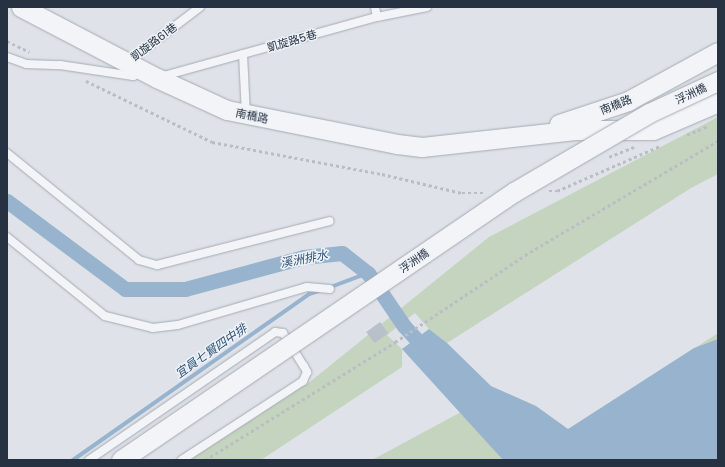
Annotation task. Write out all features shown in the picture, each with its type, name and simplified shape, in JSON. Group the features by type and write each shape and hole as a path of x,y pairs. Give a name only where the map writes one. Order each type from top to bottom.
{"street":[{"name":"南橋路","path":"21,7 142,70 227,110 422,147 577,130 653,130 718,102"},
{"name":"南橋路","path":"505,137 569,122 628,101 718,52"},
{"name":"浮洲橋","path":"121,460 514,192 649,114 718,81"}],"lane":[{"name":"凱旋路61巷","path":"142,70 200,7"},
{"path":"376,7 377,17"},
{"name":"凱旋路5巷","path":"7,57 26,64 60,65 133,76 142,70 243,54 377,17 426,7"},
{"path":"243,54 246,114"},
{"path":"7,153 139,260 157,265 329,221"},
{"path":"7,237 105,316 153,328 178,325 307,288 330,289"},
{"path":"89,460 275,332 283,333 304,366 306,372 303,381 182,460"}],"path":[{"path":"205,460 395,342 530,252 718,141"}],"green space":[{"path":"718,117 718,174 691,188 447,343 429,329 415,313 387,335 402,349 402,367 261,460 190,460 311,381 489,237"},
{"path":"718,333 718,339 695,348"},
{"path":"461,412 503,460 372,460"}],"water":[{"path":"429,329 447,343 491,386 536,406 568,429 694,348 718,339 718,460 503,460 402,349"}],"building":[{"path":"380,322 388,333 374,343 366,332"}],"waterway":[{"name":"溪洲排水","path":"7,201 125,289 185,289 304,257 342,253 368,273 404,326 429,353"},
{"name":"宜員七賢四中排","path":"328,288 368,273"},
{"name":"宜員七賢四中排","path":"73,460 309,294 322,290"}]}
